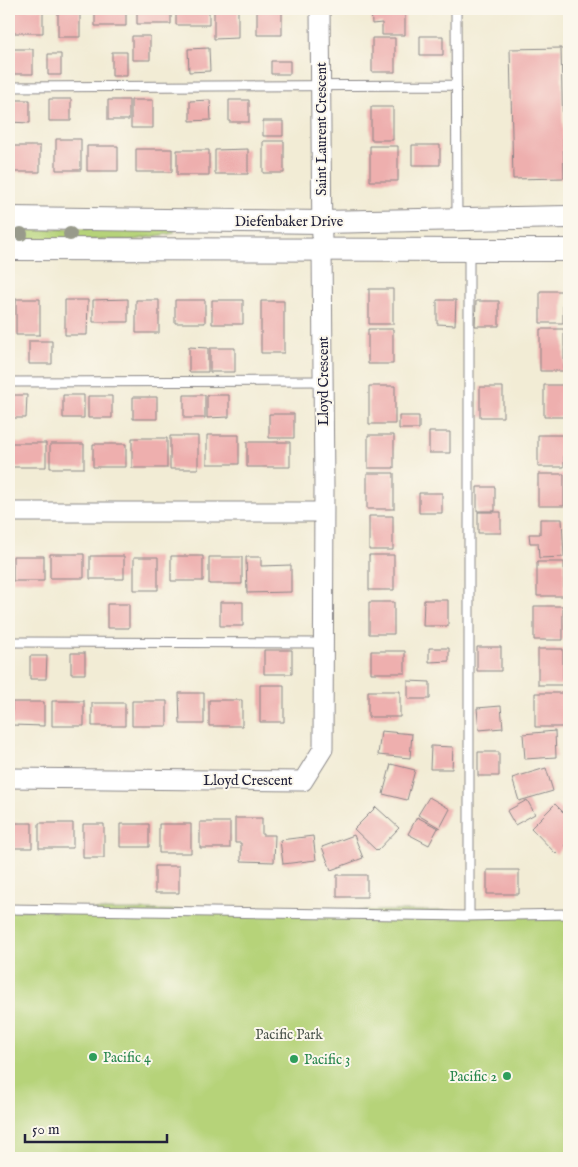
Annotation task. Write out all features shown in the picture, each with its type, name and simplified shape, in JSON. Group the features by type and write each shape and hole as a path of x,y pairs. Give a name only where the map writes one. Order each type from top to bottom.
{"street":[{"name":"Saint Laurent Crescent","path":"320,9 322,249"},
{"name":"Diefenbaker Drive","path":"9,218 322,222 569,217"},
{"name":"Diefenbaker Drive","path":"9,249 569,250"},
{"name":"Lloyd Crescent","path":"9,778 303,781 323,749 322,249"},
{"path":"9,512 324,512"}],"lane":[{"path":"456,9 457,220"},
{"path":"9,86 456,85"},
{"path":"469,250 470,916"},
{"path":"9,382 323,381"},
{"path":"9,642 323,643"},
{"path":"9,910 470,916 569,914"}],"green space":[{"path":"9,229 174,229 174,233 134,240 9,240"},
{"name":"Pacific Park","path":"9,910 569,911 569,1158 9,1158"}],"building":[{"path":"11,9 43,9 43,33 11,33"},
{"path":"58,9 80,9 80,37 58,37"},
{"path":"95,9 126,9 126,26 95,26"},
{"path":"137,9 171,9 171,24 137,24"},
{"path":"176,9 209,9 209,25 176,25"},
{"path":"214,9 238,9 238,38 214,39"},
{"path":"257,9 282,9 282,35 257,35"},
{"path":"371,9 405,9 405,35 382,35 382,23 372,24"},
{"path":"132,36 150,36 150,60 132,60"},
{"path":"420,36 443,36 443,55 420,55"},
{"path":"372,38 395,38 395,72 372,72"},
{"path":"209,48 210,71 189,72 188,49"},
{"path":"561,48 564,178 513,179 510,49"},
{"path":"9,49 33,49 33,74 9,74"},
{"path":"112,52 127,52 127,76 112,76"},
{"path":"48,54 61,54 61,75 48,75"},
{"path":"271,61 290,61 290,74 271,74"},
{"path":"49,99 71,99 71,121 49,121"},
{"path":"9,100 30,100 30,123 9,122"},
{"path":"108,100 129,100 129,120 108,120"},
{"path":"131,100 153,100 153,128 131,128"},
{"path":"210,100 211,120 190,121 190,101"},
{"path":"229,100 249,100 249,122 229,122"},
{"path":"371,107 393,107 393,140 371,140"},
{"path":"263,121 283,121 283,136 263,136"},
{"path":"56,139 81,139 81,170 56,170"},
{"path":"263,141 284,141 284,173 263,173"},
{"path":"412,145 440,145 440,165 412,165"},
{"path":"10,146 40,146 40,172 10,172"},
{"path":"87,146 118,146 118,171 87,171"},
{"path":"370,146 398,146 398,181 370,181"},
{"path":"136,149 172,149 172,172 136,172"},
{"path":"248,149 248,174 215,174 215,150"},
{"path":"177,150 209,150 209,175 177,175"},
{"path":"369,289 393,289 393,324 369,324"},
{"path":"540,291 563,291 563,323 540,323"},
{"path":"9,299 11,299 11,339 9,339"},
{"path":"16,299 40,299 40,335 16,335"},
{"path":"128,299 128,322 93,322 93,300"},
{"path":"65,300 88,300 87,335 65,335"},
{"path":"136,300 159,300 159,333 136,333"},
{"path":"175,300 205,300 205,323 175,323"},
{"path":"212,300 243,300 243,324 212,324"},
{"path":"437,300 456,300 455,325 437,324"},
{"path":"261,301 284,301 284,353 261,353"},
{"path":"476,301 499,301 499,326 475,326"},
{"path":"368,329 393,329 393,364 368,364"},
{"path":"540,329 564,329 564,371 540,371"},
{"path":"29,341 52,341 52,364 29,364"},
{"path":"189,347 208,348 208,372 189,372"},
{"path":"210,348 235,348 235,372 210,372"},
{"path":"544,385 567,385 567,417 544,417"},
{"path":"369,386 395,386 395,424 369,424"},
{"path":"480,387 503,387 503,417 480,417"},
{"path":"11,395 27,395 26,418 11,418"},
{"path":"63,395 84,395 84,418 63,418"},
{"path":"184,395 205,395 205,418 184,418"},
{"path":"207,395 229,395 229,417 207,418"},
{"path":"88,396 112,396 112,418 88,418"},
{"path":"133,397 157,397 157,419 133,419"},
{"path":"269,414 294,414 294,438 269,438"},
{"path":"399,416 419,416 419,429 399,429"},
{"path":"429,432 450,432 450,453 429,453"},
{"path":"207,435 239,435 239,464 207,464"},
{"path":"368,435 394,435 394,468 368,468"},
{"path":"538,435 564,435 564,467 538,467"},
{"path":"170,436 198,436 198,469 170,469"},
{"path":"132,438 167,438 167,468 132,468"},
{"path":"247,442 290,442 290,467 247,467"},
{"path":"11,443 46,443 46,467 11,467"},
{"path":"50,444 84,444 84,468 50,468"},
{"path":"93,444 126,444 126,467 93,467"},
{"path":"367,473 394,473 394,509 367,509"},
{"path":"538,474 564,474 564,506 538,506"},
{"path":"477,487 495,487 495,511 477,511"},
{"path":"419,493 442,493 442,513 419,513"},
{"path":"478,512 501,512 501,533 478,533"},
{"path":"369,516 393,516 393,550 369,550"},
{"path":"540,519 562,519 564,557 539,558 538,543 530,543 529,534 540,534"},
{"path":"50,554 84,554 84,578 50,578"},
{"path":"369,555 394,555 394,590 369,590"},
{"path":"13,556 44,556 44,581 13,581"},
{"path":"90,556 124,556 124,579 90,579"},
{"path":"171,556 203,556 203,581 171,581"},
{"path":"134,557 158,557 158,590 134,590"},
{"path":"209,557 242,557 242,584 209,584"},
{"path":"246,557 261,557 261,566 291,565 291,592 247,593"},
{"path":"537,562 564,562 564,596 537,596"},
{"path":"424,600 448,600 448,626 423,626"},
{"path":"220,602 243,602 243,626 220,626"},
{"path":"369,602 394,602 394,634 369,634"},
{"path":"107,604 129,604 129,628 107,628"},
{"path":"534,606 563,606 563,640 534,640"},
{"path":"477,647 501,647 501,671 477,671"},
{"path":"429,648 449,648 449,661 429,662"},
{"path":"538,649 563,649 563,685 538,685"},
{"path":"264,650 292,650 292,674 264,674"},
{"path":"371,651 405,651 405,673 371,673"},
{"path":"71,653 85,653 85,674 71,674"},
{"path":"30,656 47,656 46,679 30,679"},
{"path":"408,681 430,682 430,699 408,699"},
{"path":"260,685 284,685 284,722 260,722"},
{"path":"368,691 400,691 400,717 368,717"},
{"path":"179,693 204,693 204,724 180,724"},
{"path":"535,693 564,693 564,727 535,727"},
{"path":"209,700 242,700 242,726 209,726"},
{"path":"52,701 84,701 84,726 52,726"},
{"path":"132,701 167,701 167,726 132,726"},
{"path":"12,702 44,702 44,726 12,725"},
{"path":"92,703 125,703 125,726 92,726"},
{"path":"501,706 503,728 479,730 477,708"},
{"path":"381,731 412,734 410,758 378,755"},
{"path":"555,731 556,757 525,759 523,734"},
{"path":"431,746 453,747 452,769 430,769"},
{"path":"478,752 499,752 499,776 478,776"},
{"path":"391,764 415,770 407,800 383,794"},
{"path":"546,768 553,791 519,801 512,778"},
{"path":"429,797 450,809 440,828 418,815"},
{"path":"527,800 535,814 515,825 507,811"},
{"path":"555,804 569,818 569,841 556,854 531,828"},
{"path":"376,807 399,828 377,851 354,829"},
{"path":"417,817 438,828 429,845 408,834"},
{"path":"235,818 262,818 262,835 275,835 274,862 241,861 241,843 235,843"},
{"path":"200,822 230,822 230,848 200,848"},
{"path":"9,823 32,823 32,848 9,848"},
{"path":"39,823 73,823 73,848 39,848"},
{"path":"83,824 104,824 104,858 83,858"},
{"path":"120,824 149,824 149,847 120,847"},
{"path":"159,824 191,824 191,853 159,853"},
{"path":"354,835 363,858 331,870 322,847"},
{"path":"313,836 316,860 283,864 280,840"},
{"path":"155,866 179,866 179,893 155,893"},
{"path":"487,870 519,870 519,894 487,894"},
{"path":"337,875 367,875 367,897 337,897"}],"place":[{"name":"Pacific 4","path":"93,1057"},
{"name":"Pacific 3","path":"294,1059"},
{"name":"Pacific 2","path":"507,1076"}]}
